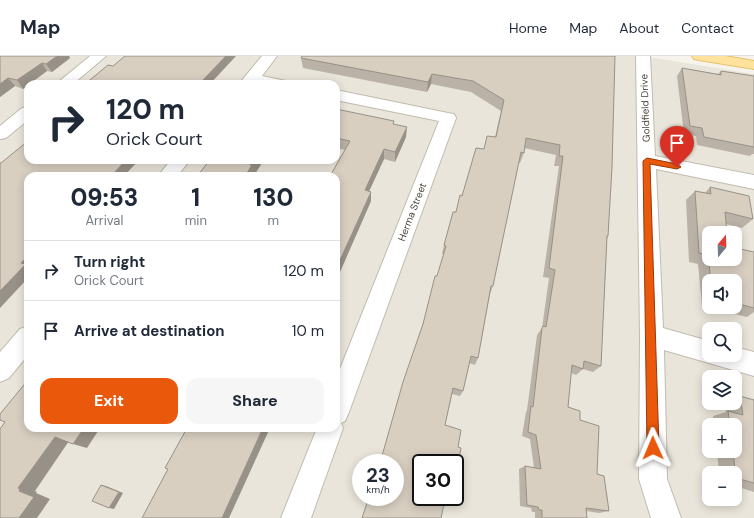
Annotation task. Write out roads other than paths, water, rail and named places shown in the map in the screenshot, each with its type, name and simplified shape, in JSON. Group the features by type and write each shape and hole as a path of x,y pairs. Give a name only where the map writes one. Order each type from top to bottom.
{"main road":[{"path":"699,56 754,65"}],"street":[{"path":"69,80 99,56"},
{"path":"250,80 270,56"},
{"name":"Goldfield Drive","path":"643,56 652,336 654,479 666,518"},
{"name":"Herma Street","path":"340,96 448,118 340,402"},
{"path":"0,134 24,115"},
{"path":"647,161 754,182"},
{"path":"170,172 178,164"},
{"path":"652,336 702,350"},
{"path":"0,370 24,342"},
{"path":"742,361 754,364"},
{"path":"296,518 328,432"}]}
